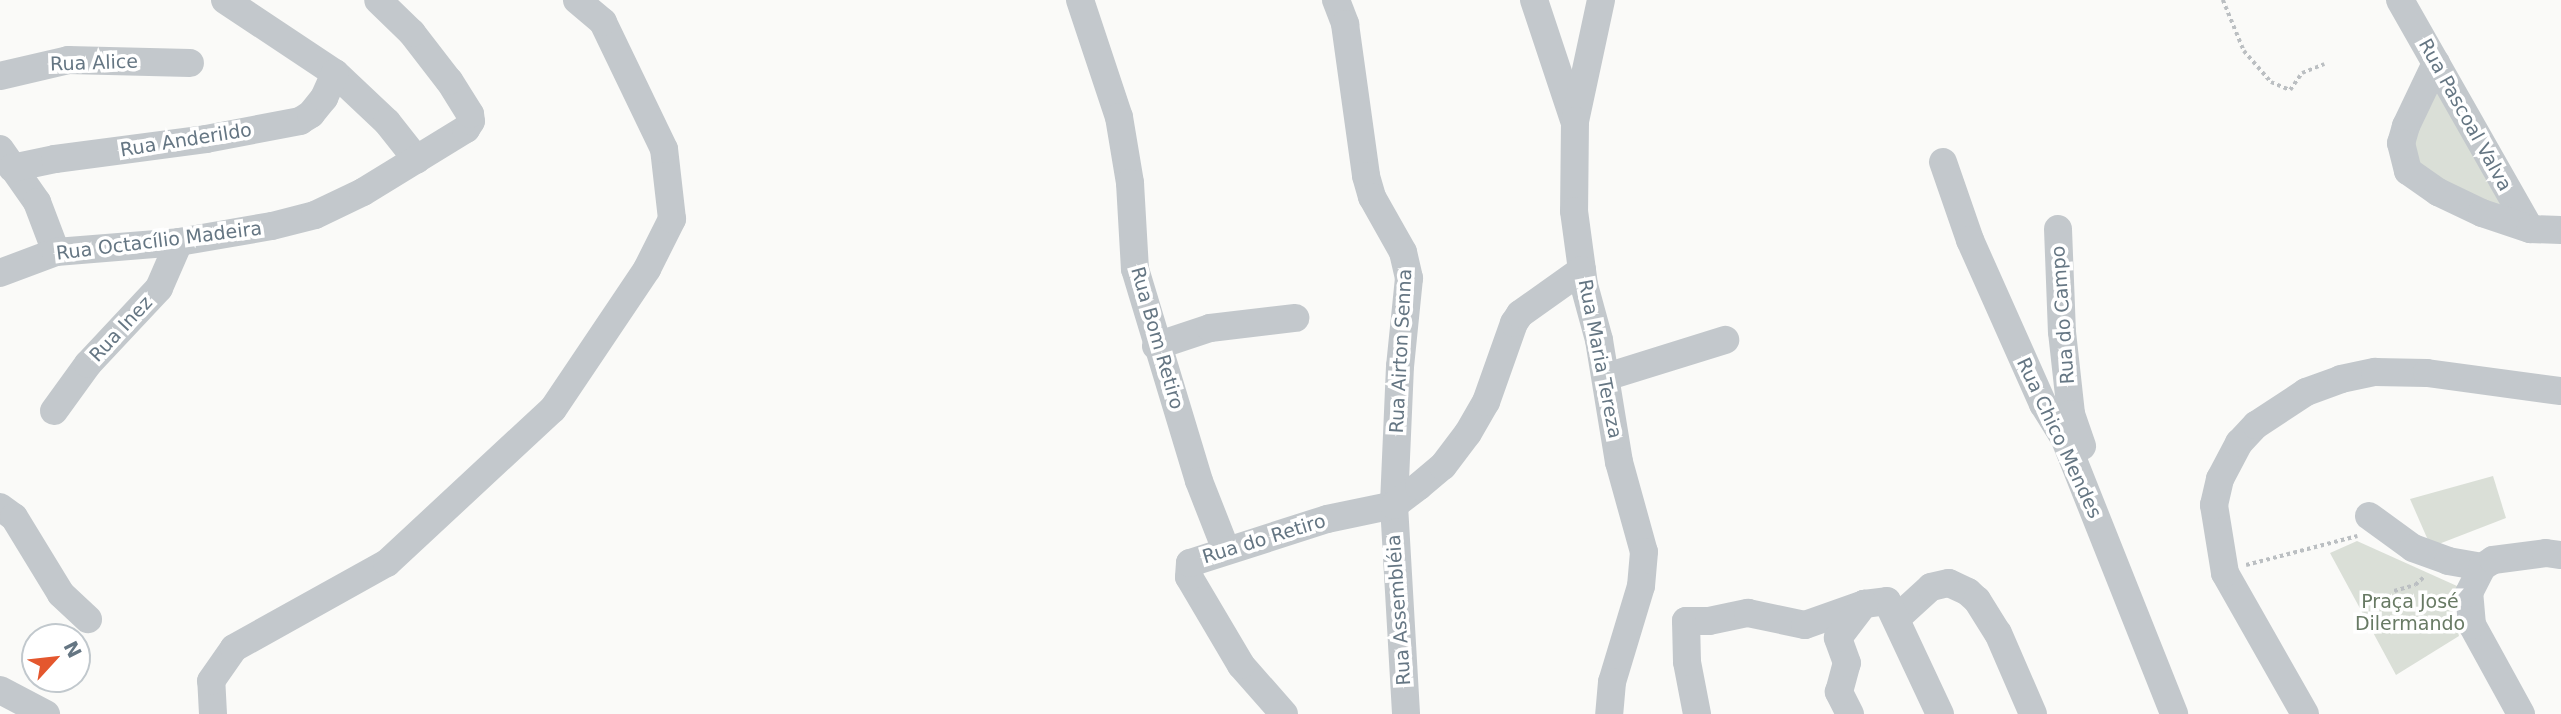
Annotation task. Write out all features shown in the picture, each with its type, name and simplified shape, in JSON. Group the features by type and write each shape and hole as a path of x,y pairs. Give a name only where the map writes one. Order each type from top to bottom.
{"street":[{"path":"225,0 335,73 379,114 416,160"},
{"name":"Rua Octacílio Madeira","path":"6,265 56,253 179,242 272,226 315,215 363,192 466,129 471,121 470,114 449,81 412,33 378,0"},
{"path":"213,714 211,681 234,648 387,564 553,409 647,269 672,219 664,149 603,22 577,0"},
{"name":"Rua Bom Retiro","path":"1080,0 1119,117 1130,183 1135,269 1199,481 1226,550"},
{"path":"1315,0 1340,12"},
{"path":"1534,0 1575,121"},
{"name":"Rua Maria Tereza","path":"1601,0 1575,121 1574,211 1582,270 1606,377 1619,462 1644,552 1641,586 1612,682 1609,714"},
{"name":"Rua Pascoal Valva","path":"2400,0 2530,229"},
{"name":"Rua Airton Senna","path":"1340,12 1366,176 1372,197 1403,252 1409,278 1400,366 1394,505"},
{"name":"Rua Alice","path":"0,76 68,60 190,63"},
{"path":"2436,63 2406,125 2401,143 2408,171 2438,192 2482,213 2530,229 2561,230"},
{"name":"Rua Anderildo","path":"6,159 55,159 206,139 300,121 312,114 324,97 335,73"},
{"path":"6,159 37,202 56,253"},
{"name":"Rua Chico Mendes","path":"1943,162 1970,240 2043,404 2064,438 2174,714"},
{"name":"Rua do Campo","path":"2058,229 2062,332 2071,414 2096,487 2098,523"},
{"name":"Rua Inez","path":"54,411 88,364 159,288 179,242"},
{"path":"1394,505 1443,466 1468,433 1486,402 1514,323 1520,314 1582,270"},
{"path":"1156,345 1210,328 1295,318"},
{"path":"1606,377 1725,340"},
{"path":"2305,714 2225,573 2214,505 2220,479 2239,443 2256,425 2306,392 2364,374 2401,372 2561,391"},
{"name":"Rua do Retiro","path":"1284,714 1241,664 1189,577 1190,563 1327,519 1394,505"},
{"name":"Rua Assembléia","path":"1394,505 1406,714"},
{"path":"0,507 14,517 61,594 88,619"},
{"path":"2367,527 2448,561 2482,566 2505,557 2561,555"},
{"path":"2482,566 2469,593 2472,625 2521,714"},
{"path":"1850,714 1839,692 1847,663 1838,638 1883,608 1931,587 1949,583 1968,592 1977,600 1998,633 2033,714"},
{"path":"1697,714 1687,662 1686,621 1709,621 1748,613 1805,625 1883,608"},
{"path":"1883,608 1940,714"},
{"path":"0,690 46,714"}],"path":[{"path":"2223,0 2244,51 2272,82 2290,90 2302,73 2324,64"},
{"path":"2225,573 2250,563 2296,553 2349,536 2367,527"},
{"path":"2394,591 2423,580 2425,573"}],"green space":[{"path":"2441,78 2506,195 2499,211 2416,164 2412,135"},
{"path":"2493,476 2506,518 2431,547 2410,499"},
{"name":"Praça José Dilermando","path":"2357,541 2457,586 2452,608 2459,636 2396,675 2330,553"}]}
